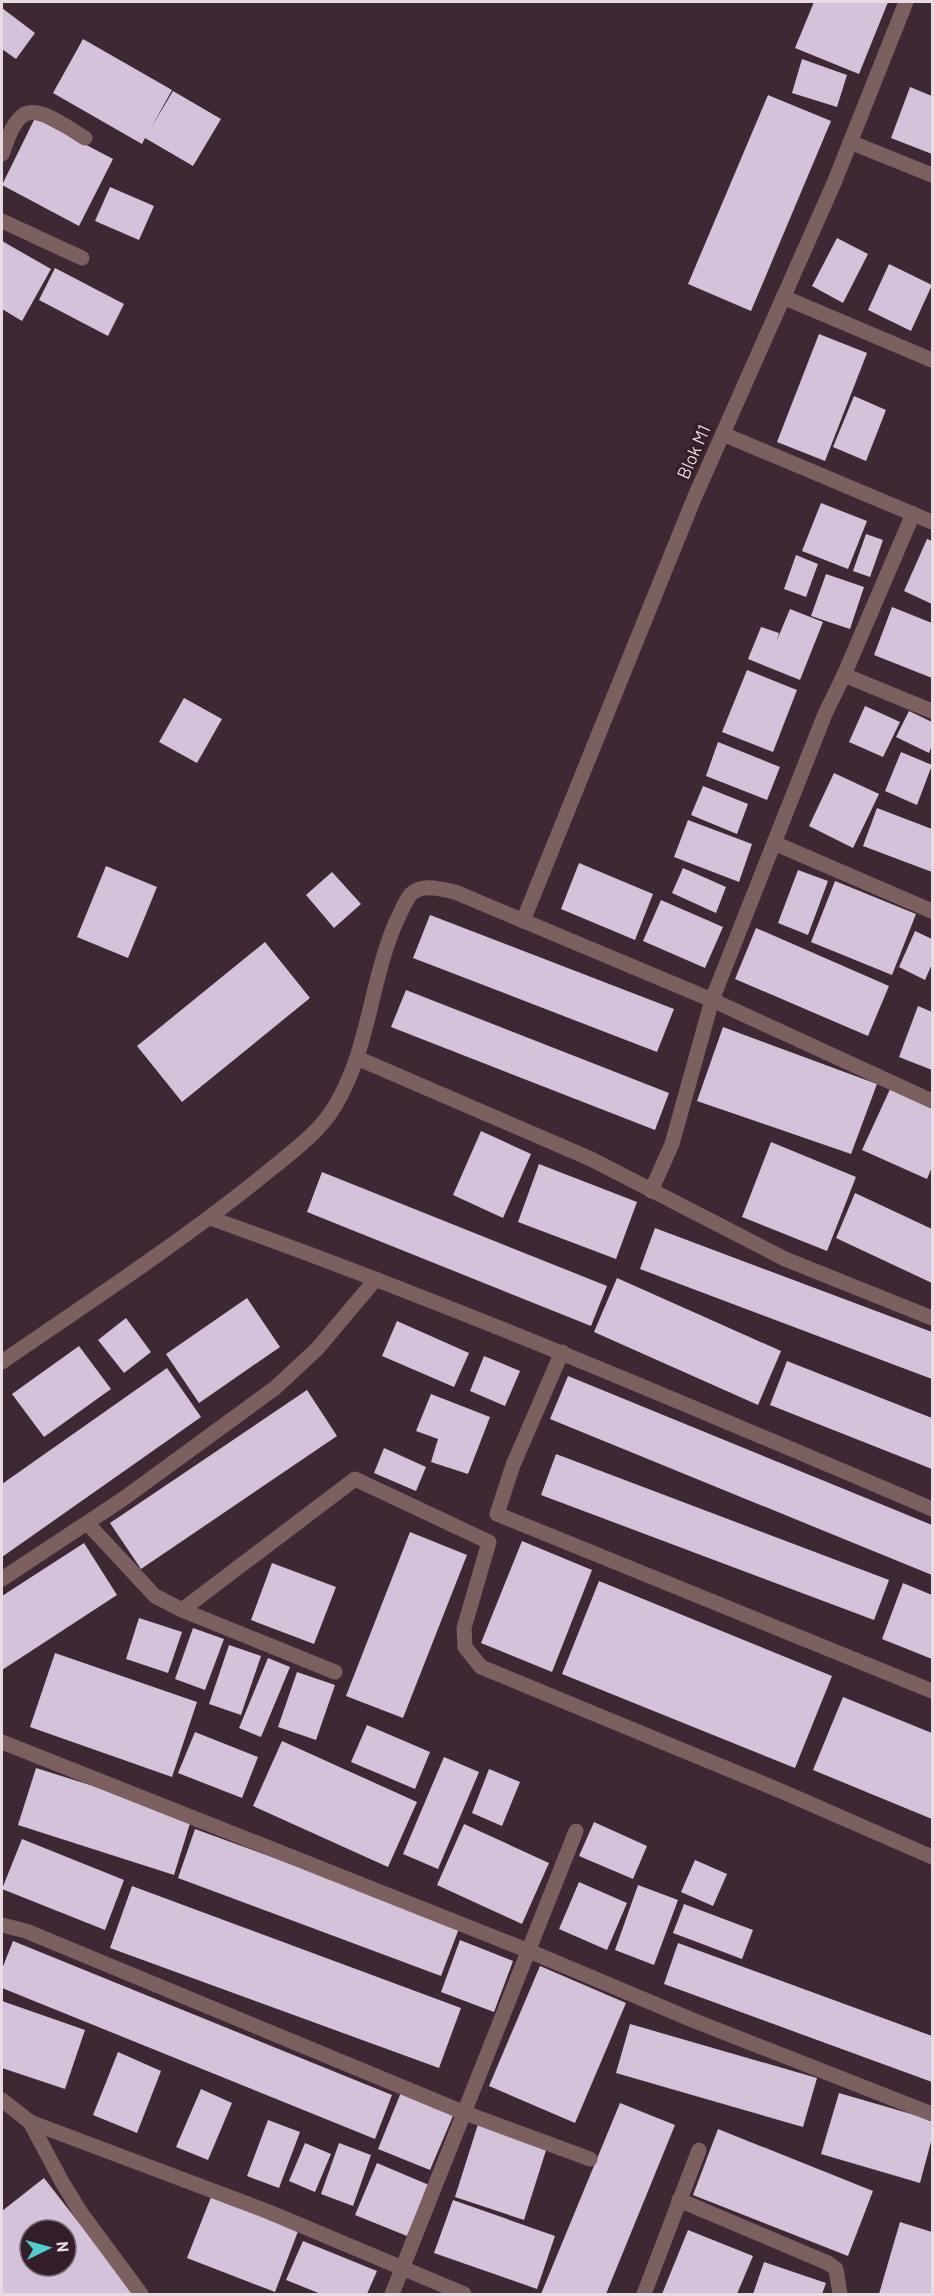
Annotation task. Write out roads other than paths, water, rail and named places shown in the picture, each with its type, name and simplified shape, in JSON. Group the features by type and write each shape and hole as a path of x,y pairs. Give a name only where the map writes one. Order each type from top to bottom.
{"street":[{"name":"Blok M1","path":"523,921 693,501 850,142 906,2"},
{"path":"2,154 15,124 23,115 34,112 48,116 86,138"},
{"path":"850,142 933,175"},
{"path":"2,221 82,258"},
{"path":"783,297 933,360"},
{"path":"723,434 933,522"},
{"path":"651,1191 672,1144 712,1000 825,714 913,514"},
{"path":"844,675 933,711"},
{"path":"774,843 933,911"},
{"path":"2,1362 210,1218 289,1154 317,1128 334,1109 351,1078 387,945 401,912 412,894 435,887 455,892 712,1000 933,1101"},
{"path":"357,1058 591,1159 785,1259 933,1318"},
{"path":"210,1218 376,1279 562,1352 933,1509"},
{"path":"2,1579 88,1524 275,1388 317,1349 376,1279"},
{"path":"562,1352 527,1429 497,1514 933,1691"},
{"path":"182,1610 355,1479 489,1542 464,1628 465,1647 481,1667 781,1791 933,1857"},
{"path":"88,1524 155,1596 182,1610 335,1672"},
{"path":"2,1742 529,1951 695,2021 933,2114"},
{"path":"392,2295 576,1831"},
{"path":"2,1925 37,1936 465,2114 590,2159"},
{"path":"2,2100 30,2122 269,2212 464,2295"},
{"path":"30,2122 81,2213 141,2295"},
{"path":"644,2295 699,2150"},
{"path":"679,2200 828,2263 837,2269 840,2295"}]}
